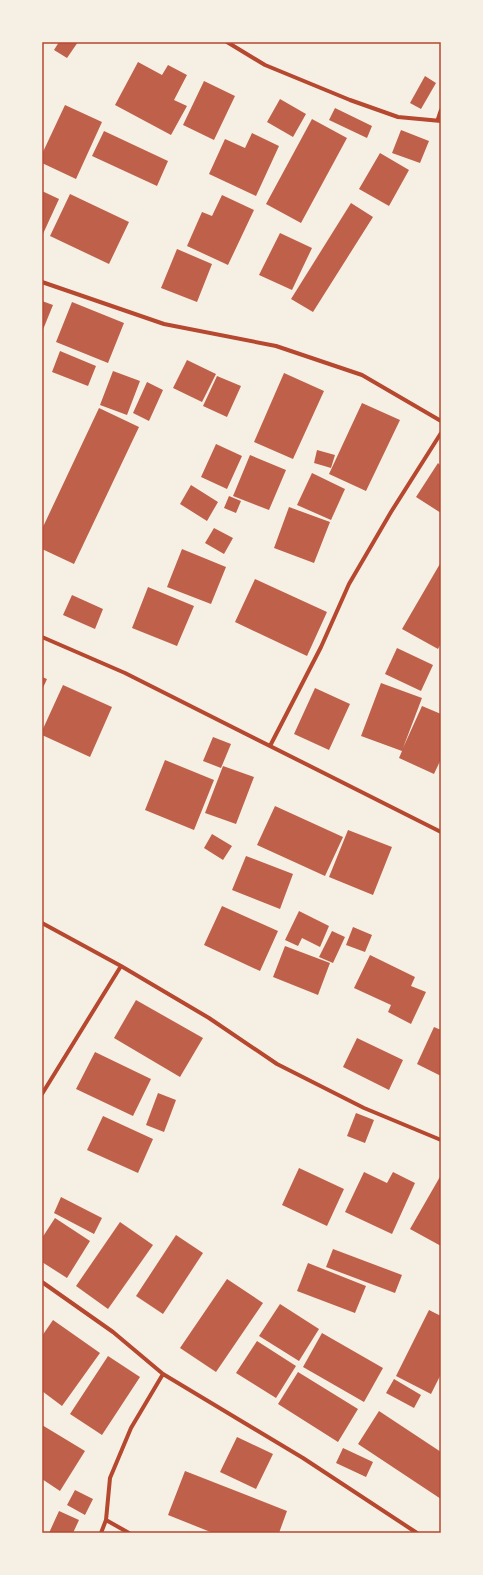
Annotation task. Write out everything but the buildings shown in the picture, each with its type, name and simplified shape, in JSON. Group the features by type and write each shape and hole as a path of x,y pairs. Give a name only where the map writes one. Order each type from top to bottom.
{"street":[{"path":"227,42 265,65 350,100 398,117 439,120 441,110"},
{"path":"42,282 164,324 276,346 362,375 441,421"},
{"path":"270,746 321,647 349,584 391,512 441,433"},
{"path":"42,637 125,673 441,832"},
{"path":"42,923 121,966 209,1018 277,1064 364,1108 441,1140"},
{"path":"42,1094 121,966"},
{"path":"42,1282 113,1332 163,1374 303,1458 417,1533"},
{"path":"101,1533 106,1520 110,1478 131,1428 163,1374"},
{"path":"106,1520 128,1533"}]}
